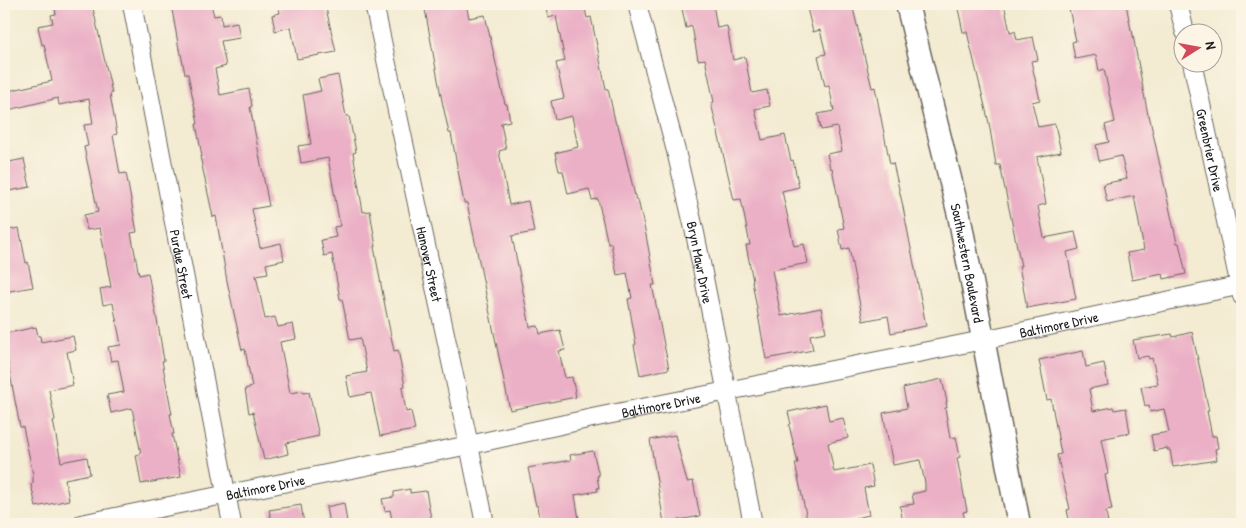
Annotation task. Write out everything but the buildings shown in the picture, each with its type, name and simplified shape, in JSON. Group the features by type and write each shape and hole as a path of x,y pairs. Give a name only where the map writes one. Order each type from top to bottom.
{"street":[{"name":"Purdue Street","path":"132,4 232,524"},
{"name":"Hanover Street","path":"374,4 485,524"},
{"name":"Bryn Mawr Drive","path":"637,4 676,151 695,233 753,524"},
{"name":"Southwestern Boulevard","path":"907,4 959,215 1019,524"},
{"path":"1178,4 1182,22"},
{"name":"Greenbrier Drive","path":"1194,72 1242,289"},
{"name":"Baltimore Drive","path":"81,524 597,417 1242,289"}]}
